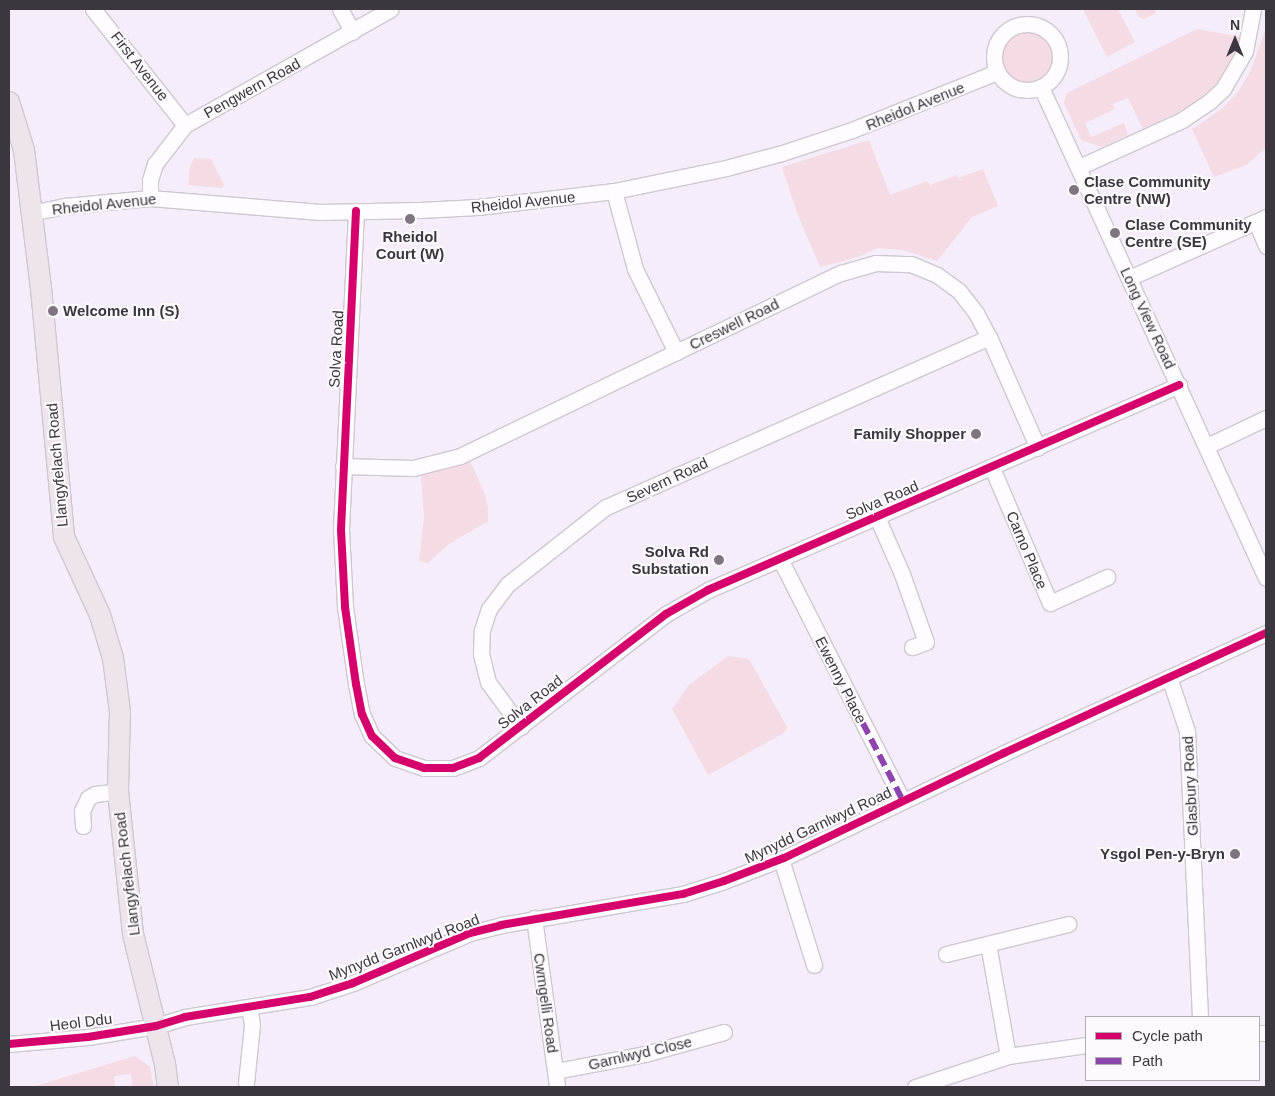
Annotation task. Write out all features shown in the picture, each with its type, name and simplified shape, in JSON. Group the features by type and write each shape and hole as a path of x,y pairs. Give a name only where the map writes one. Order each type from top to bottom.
{"main road":[{"name":"Llangyfelach Road","path":"9,102 24,150 41,288 64,537 100,616 114,658 118,686 118,791 133,934 156,1026 168,1087"}],"street":[{"name":"First Avenue","path":"93,9 185,125"},
{"path":"340,9 353,32"},
{"name":"Pengwern Road","path":"150,198 150,180 155,164 185,125 391,9"},
{"path":"1079,167 1182,120 1210,101 1223,89 1245,51 1253,9"},
{"path":"1030,16 1054,38 1060,57 1057,71 1052,79 1041,87 1032,90 1019,89 1007,83 997,72 994,50 1000,36 1030,16"},
{"name":"Rheidol Avenue","path":"31,213 65,206 150,198 320,212 478,207 614,191 726,168 782,153 852,130 997,72"},
{"name":"Long View Road","path":"1041,87 1266,578"},
{"path":"614,191 635,269 676,352"},
{"name":"Solva Road","path":"356,211 341,530 346,607 362,714 372,736 395,758 424,768 454,768 479,758 666,614 708,590 1179,385"},
{"path":"1129,278 1261,219 1266,246"},
{"name":"Creswell Road","path":"343,466 413,468 460,456 841,273 876,263 911,264 937,275 959,291 976,313 989,337 1038,448"},
{"name":"Severn Road","path":"521,727 488,682 481,654 482,630 489,609 508,584 606,507 989,337"},
{"path":"1207,446 1266,418"},
{"name":"Carno Place","path":"992,468 1050,603 1106,577"},
{"path":"878,517 902,574 926,642 912,647"},
{"name":"Ewenny Place","path":"780,559 903,801"},
{"name":"Mynydd Garnlwyd Road","path":"156,1026 185,1016 310,997 353,983 470,934 534,918 683,894 724,881 781,859 1266,633"},
{"name":"Glasbury Road","path":"1169,677 1187,731 1200,1016"},
{"path":"83,826 82,811 88,798 94,794 118,791"},
{"path":"781,859 814,965"},
{"name":"Cwmgelli Road","path":"534,918 557,1087"},
{"path":"946,954 1068,924"},
{"path":"988,944 1008,1056"},
{"path":"246,1083 252,1025 249,1006"},
{"name":"Heol Ddu","path":"9,1044 88,1037 156,1026"},
{"name":"Garnlwyd Close","path":"556,1071 645,1054 724,1032"},
{"path":"915,1087 1008,1056 1085,1045"}],"shaded area":[{"path":"1083,9 1118,9 1135,42 1107,57"},
{"path":"1135,9 1156,9 1155,14 1143,19 1139,17"},
{"path":"1266,20 1266,148 1246,165 1214,177 1192,129 1222,109 1238,92 1251,70 1265,31"},
{"path":"1027,29 1037,31 1046,37 1052,46 1054,56 1052,66 1046,75 1037,81 1027,83 1017,81 1008,75 1002,66 1000,56 1002,46 1008,37 1017,31"},
{"path":"1197,29 1241,37 1227,70 1207,95 1175,114 1143,129 1128,98 1113,104 1115,109 1085,123 1091,137 1124,123 1128,135 1102,147 1081,140 1064,103 1067,93"},
{"path":"869,140 890,195 927,181 930,185 957,175 958,178 983,169 998,206 972,217 937,261 903,250 878,248 858,257 820,267 796,210 782,167"},
{"path":"194,158 211,159 224,185 222,188 188,185 190,166"},
{"path":"470,461 484,492 488,507 488,521 449,544 428,563 419,561 424,517 421,474 455,467"},
{"path":"728,656 749,659 787,727 784,733 708,775 672,709 689,685"},
{"path":"135,1056 150,1067 154,1087 132,1087 131,1074 114,1076 115,1087 32,1087"}],"marked path":[{"path":"838,675 903,801"}],"cycle path":[{"path":"356,211 341,530 345,607 362,714 372,736 395,758 424,768 453,768 479,758 666,614 708,590 1179,385"},
{"path":"9,1044 88,1037 156,1026 185,1017 310,997 353,983 470,933 501,925 683,894 724,881 784,858 1004,753 1266,633"}],"place":[{"name":"Clase Community Centre (NW)","path":"1074,190"},
{"name":"Rheidol Court (W)","path":"410,219"},
{"name":"Clase Community Centre (SE)","path":"1115,233"},
{"name":"Welcome Inn (S)","path":"53,311"},
{"name":"Family Shopper","path":"976,434"},
{"name":"Solva Rd Substation","path":"719,560"},
{"name":"Ysgol Pen-y-Bryn","path":"1235,854"}]}
